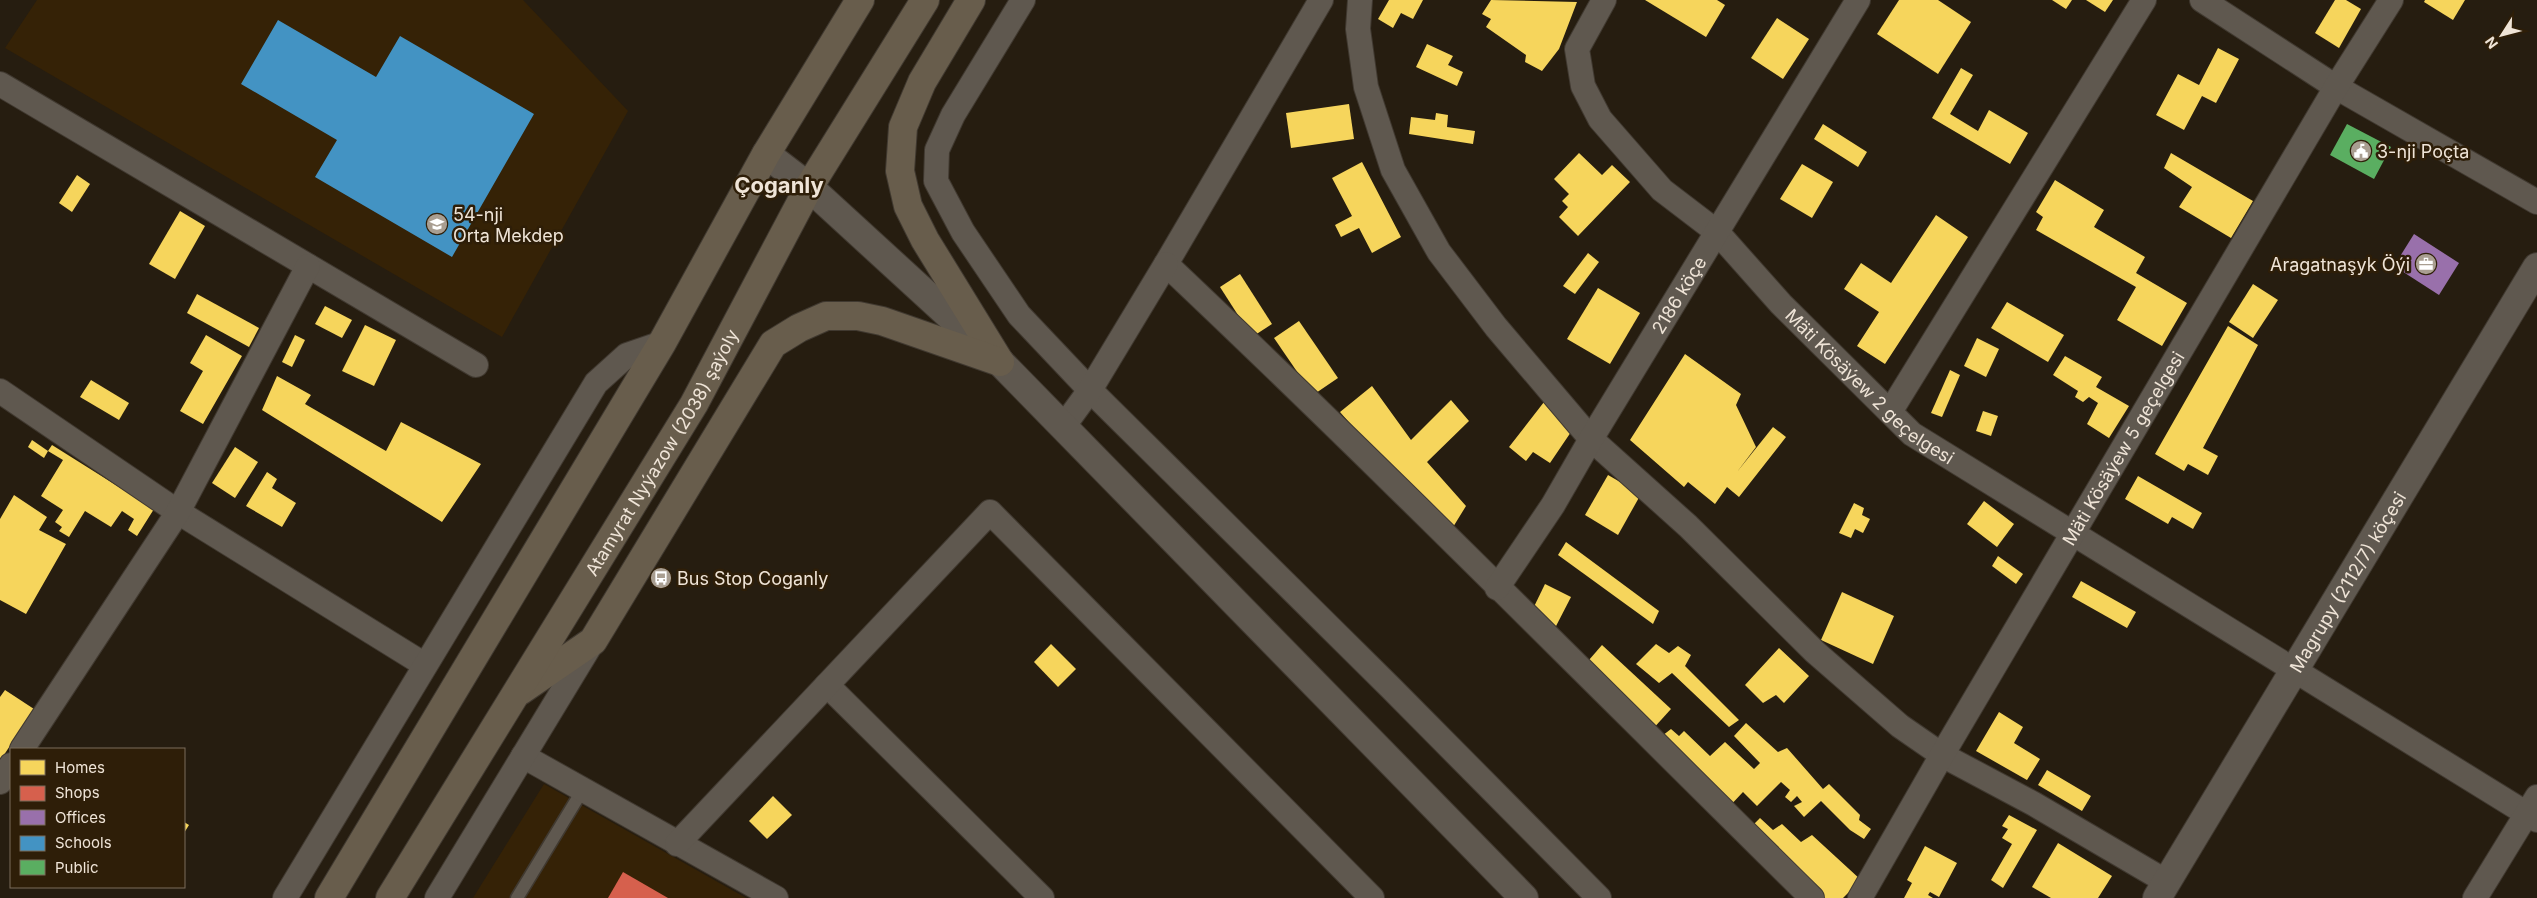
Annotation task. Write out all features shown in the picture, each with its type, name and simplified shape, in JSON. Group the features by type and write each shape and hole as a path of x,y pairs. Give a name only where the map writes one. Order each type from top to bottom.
{"main road":[{"path":"329,898 662,343 766,154 860,0"},
{"name":"Atamyrat Nyýazow (2038) şaýoly","path":"390,898 512,696 694,404 809,187 925,0"},
{"path":"903,36 951,0"},
{"path":"971,0 922,82 903,128 900,170 908,206 925,240 1000,362"},
{"path":"512,696 593,641 773,344 799,328 826,316 858,316 882,321 1000,362"},
{"path":"689,482 694,404"}],"street":[{"path":"1023,0 953,115 937,150 936,182 963,232 1019,315 1090,390 1391,688 1599,898"},
{"path":"1063,427 1090,390 1321,0"},
{"path":"1360,0 1358,29 1366,87 1393,170 1439,252 1496,327 1591,439 1688,526 1815,652 1900,726 1942,755 2034,804 2162,890"},
{"name":"Mäti Kösäýew 2 geçelgesi","path":"1604,0 1577,48 1583,86 1600,119 1662,190 1718,232 1781,304 1912,434 2295,670 2534,810"},
{"name":"2186 köçe","path":"1497,588 1553,505 1591,439 1858,0"},
{"path":"1890,412 2144,0"},
{"path":"2202,0 2336,87 2537,202"},
{"name":"Mäti Kösäýew 5 geçelgesi","path":"1860,898 1942,755 2336,87 2390,0"},
{"path":"0,84 476,365"},
{"path":"766,154 809,187 1000,362 1524,898"},
{"path":"1166,264 1326,415 1497,588 1812,898"},
{"path":"23,748 178,512 308,266"},
{"name":"Magrupy (2112/7) köçesi","path":"2162,890 2537,267"},
{"path":"285,898 596,383 627,354 662,343"},
{"path":"0,391 178,512 425,665"},
{"path":"677,844 990,512 1372,898"},
{"path":"437,898 593,641"},
{"path":"827,685 1042,898"},
{"path":"523,756 582,791 776,898"},
{"path":"0,782 10,767"},
{"path":"2475,898 2534,810"}],"lane":[{"path":"517,898 582,791"}],"shaded area":[{"name":"54-nji Orta Mekdep","path":"37,0 523,0 628,111 502,337 5,48"},
{"path":"544,784 746,898 473,898"}],"building: Homes":[{"path":"1389,0 1423,0 1413,19 1401,13 1393,28 1378,19"},
{"path":"1491,0 1577,2 1559,49 1542,71 1525,62 1526,55 1486,27 1491,19 1482,14"},
{"path":"1645,0 1717,0 1725,5 1706,37"},
{"path":"1899,0 1938,0 1971,22 1938,74 1877,34"},
{"path":"2052,0 2072,0 2066,9"},
{"path":"2086,0 2113,0 2105,12"},
{"path":"2335,0 2346,0 2361,9 2339,48 2315,33"},
{"path":"2425,0 2465,0 2453,20 2424,2"},
{"path":"1777,18 1809,39 1783,79 1751,58"},
{"path":"1427,44 1453,56 1448,65 1463,72 1457,86 1416,67"},
{"path":"2218,48 2239,59 2216,103 2202,96 2184,130 2156,115 2178,74 2199,85"},
{"path":"1961,68 1973,75 1950,114 1978,131 1989,110 2028,133 2010,164 1932,118"},
{"path":"1349,104 1354,139 1291,148 1286,113"},
{"path":"1436,113 1448,115 1447,127 1475,131 1473,144 1409,134 1411,117 1435,120"},
{"path":"1823,124 1867,152 1858,167 1814,139"},
{"path":"1579,153 1602,175 1612,165 1630,182 1578,236 1559,217 1568,207 1562,201 1569,194 1554,179"},
{"path":"2171,153 2253,201 2231,238 2179,207 2192,187 2164,168"},
{"path":"1362,162 1401,237 1372,253 1359,228 1341,237 1335,225 1352,216 1332,178"},
{"path":"1802,164 1833,182 1812,218 1780,199"},
{"path":"77,175 90,184 72,212 59,203"},
{"path":"2055,180 2104,210 2094,227 2145,257 2136,273 2187,303 2162,346 2117,320 2136,287 2036,230 2043,217 2036,212"},
{"path":"180,211 205,226 175,279 149,264"},
{"path":"1936,215 1968,237 1885,364 1857,346 1879,312 1844,289 1861,263 1891,283"},
{"path":"1588,253 1599,262 1575,294 1563,286"},
{"path":"1240,274 1272,324 1252,337 1220,287"},
{"path":"2253,284 2278,300 2253,338 2229,322"},
{"path":"1598,288 1640,313 1610,364 1567,339"},
{"path":"197,294 259,328 249,347 187,313"},
{"path":"2007,302 2064,335 2048,362 1991,328"},
{"path":"325,306 352,320 342,338 315,324"},
{"path":"1299,321 1338,378 1313,395 1274,338"},
{"path":"365,325 396,340 374,386 342,371"},
{"path":"2228,326 2258,345 2203,448 2218,456 2208,475 2188,464 2184,471 2155,454"},
{"path":"206,335 242,356 203,424 180,411 203,371 190,363"},
{"path":"295,335 305,340 292,367 282,362"},
{"path":"1977,338 1999,349 1986,377 1964,366"},
{"path":"1685,354 1741,394 1736,405 1756,447 1737,472 1773,427 1786,437 1739,497 1727,487 1715,504 1688,482 1684,487 1630,440"},
{"path":"2065,356 2102,377 2096,387 2129,406 2109,438 2087,424 2098,403 2089,397 2083,402 2075,397 2078,391 2053,375"},
{"path":"1950,370 1960,375 1942,417 1931,413"},
{"path":"277,376 311,395 305,404 386,451 401,422 481,464 442,522 262,410"},
{"path":"91,380 129,403 119,420 80,397"},
{"path":"1372,386 1411,440 1451,400 1469,421 1427,462 1466,506 1450,532 1385,464 1340,412"},
{"path":"1544,402 1571,432 1550,463 1533,452 1526,461 1509,447"},
{"path":"1983,411 1998,416 1991,436 1976,431"},
{"path":"32,440 48,451 44,458 28,447"},
{"path":"52,445 154,509 137,536 128,530 134,519 122,511 111,527 85,511 69,537 59,531 62,527 55,522 63,510 41,496 63,460 48,451"},
{"path":"235,447 258,462 235,498 212,483"},
{"path":"267,472 277,479 272,488 296,503 282,527 246,506"},
{"path":"1608,475 1641,494 1618,535 1585,515"},
{"path":"2138,476 2202,513 2193,529 2172,517 2168,524 2125,499"},
{"path":"14,495 47,517 39,530 66,544 26,614 0,600 0,519"},
{"path":"1984,501 2014,524 1997,547 1967,524"},
{"path":"1854,503 1864,508 1862,515 1870,519 1863,533 1855,529 1851,538 1839,533"},
{"path":"1566,542 1659,611 1653,624 1558,555"},
{"path":"1998,556 2023,574 2016,584 1992,566"},
{"path":"2081,581 2136,612 2127,628 2072,597"},
{"path":"1545,584 1571,597 1554,630 1529,617"},
{"path":"1842,592 1894,616 1873,664 1821,640"},
{"path":"1051,644 1076,669 1058,687 1034,662"},
{"path":"1656,644 1669,653 1678,646 1691,655 1685,666 1739,720 1729,727 1672,673 1659,683 1636,664"},
{"path":"1602,645 1671,709 1651,731 1582,668"},
{"path":"1779,648 1809,676 1784,703 1776,695 1763,703 1745,685"},
{"path":"5,690 34,709 0,761 0,697"},
{"path":"1999,712 2023,727 2014,743 2040,759 2027,780 1976,751"},
{"path":"1746,723 1778,752 1787,748 1823,789 1829,784 1860,815 1859,820 1871,829 1864,839 1850,830 1821,801 1804,817 1794,806 1802,802 1797,796 1791,802 1785,797 1790,790 1781,782 1757,806 1743,792 1727,809 1658,739 1671,729 1679,736 1684,731 1710,756 1725,742 1754,769 1760,763 1734,736"},
{"path":"2047,770 2091,796 2082,811 2038,785"},
{"path":"773,796 792,815 767,839 749,821"},
{"path":"2009,815 2037,830 2003,888 1991,880 2012,844 2002,838 2008,829 2002,826"},
{"path":"1760,818 1773,830 1782,824 1801,842 1812,835 1861,880 1843,898 1822,898 1750,828"},
{"path":"185,823 189,825 185,831"},
{"path":"2058,843 2112,876 2098,898 2051,898 2032,887"},
{"path":"1925,846 1957,863 1939,897 1930,892 1928,895 1933,898 1904,898 1912,883 1907,880"}],"building: Shops":[{"path":"623,872 668,898 608,898"}],"building: Offices":[{"name":"Aragatnaşyk Öýi","path":"2414,234 2459,263 2439,295 2394,266"}],"building: Schools":[{"path":"278,20 376,77 400,36 534,114 452,257 315,177 337,140 241,84"}],"building: Public":[{"name":"3-nji Poçta","path":"2347,124 2391,147 2374,179 2330,155"}],"place":[{"name":"3-nji Poçta","path":"2361,151"},
{"name":"54-nji Orta Mekdep","path":"437,224"},
{"name":"Aragatnaşyk Öýi","path":"2426,264"},
{"name":"Bus Stop Coganly","path":"661,578"}],"district":[{"name":"Çoganly","path":"779,185"}]}
